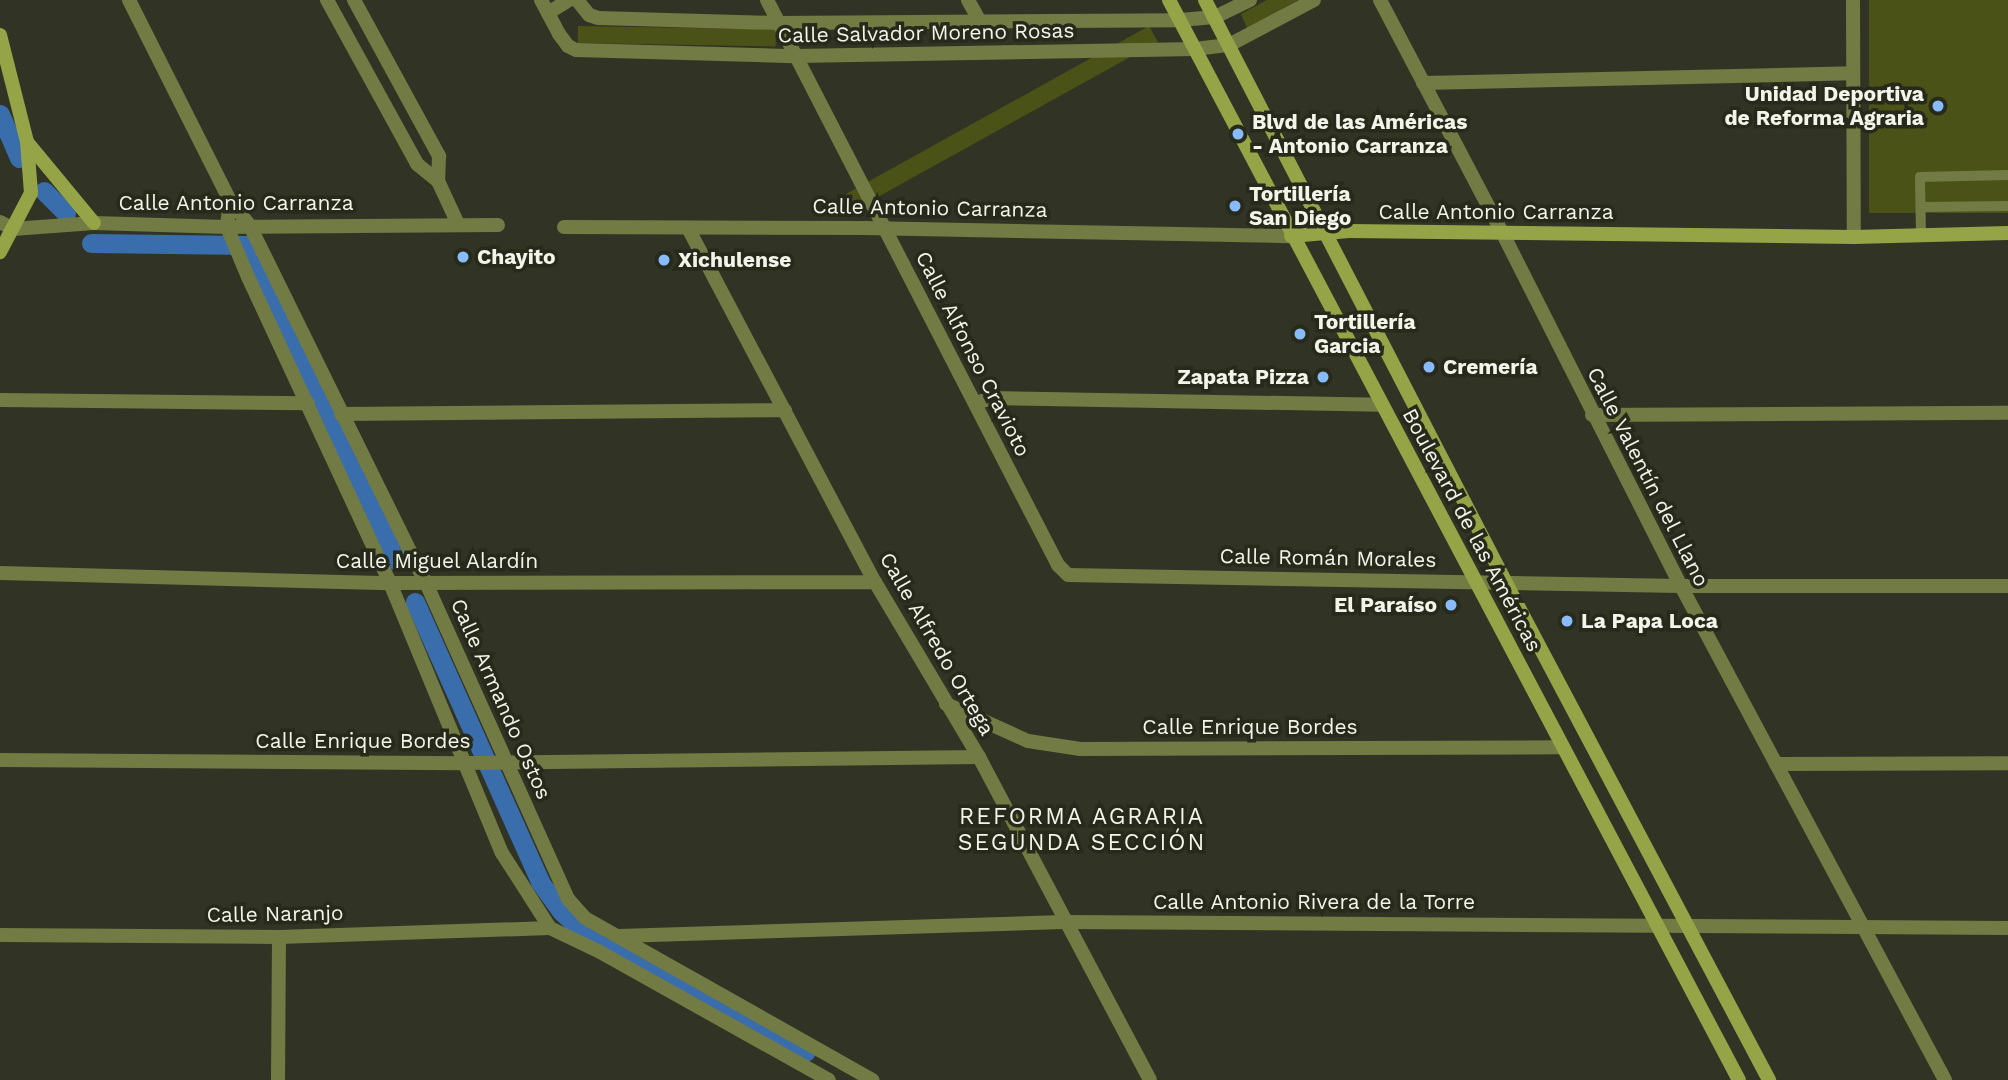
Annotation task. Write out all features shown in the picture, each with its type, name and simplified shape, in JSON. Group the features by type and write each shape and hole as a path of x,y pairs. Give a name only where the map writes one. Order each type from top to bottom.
{"main road":[{"name":"Boulevard de las Américas","path":"1168,0 1739,1080"},
{"name":"Boulevard de las Américas","path":"1205,0 1505,581 1769,1080"},
{"path":"0,35 27,142 31,192 6,225 0,252"},
{"path":"27,142 94,223"},
{"name":"Calle Antonio Carranza","path":"1291,236 1324,233 1502,232 1854,237 2008,233"}],"street":[{"name":"Calle Armando Ostos","path":"129,0 230,201 250,226 426,583 568,899 585,918 873,1080"},
{"path":"327,0 417,164 438,181 458,224"},
{"path":"354,0 439,156 438,181"},
{"name":"Calle Salvador Moreno Rosas","path":"569,0 545,7 568,46 576,50 796,56 1195,49 1229,45 1314,0"},
{"name":"Calle Salvador Moreno Rosas","path":"577,0 589,15 598,18 779,23 1180,20 1215,17 1250,0"},
{"name":"Calle Alfonso Cravioto","path":"767,0 1058,565 1068,575"},
{"path":"968,0 979,20"},
{"name":"Calle Valentín del Llano","path":"1380,0 1502,232 1592,415 1681,586 1945,1080"},
{"path":"1853,0 1854,237"},
{"path":"1423,83 1852,73"},
{"path":"230,201 226,227 390,583 502,853 550,928 600,952 829,1080"},
{"name":"Calle Antonio Carranza","path":"6,225 498,225"},
{"name":"Calle Antonio Carranza","path":"564,227 885,228 1291,236"},
{"name":"Calle Alfredo Ortega","path":"688,228 875,582 945,704 979,757 1150,1080"},
{"path":"976,403 991,398 1382,405"},
{"path":"0,400 308,404"},
{"path":"341,414 785,410"},
{"path":"1592,415 2008,413"},
{"name":"Calle Miguel Alardín","path":"0,573 390,583 875,582"},
{"name":"Calle Román Morales","path":"1068,575 1474,580 1681,586 2008,586"},
{"name":"Calle Enrique Bordes","path":"945,704 1028,741 1080,749 1563,747"},
{"name":"Calle Enrique Bordes","path":"0,760 466,764 507,761 979,757"},
{"path":"1776,764 2008,763"},
{"name":"Calle Antonio Rivera de la Torre","path":"620,936 1064,922 2008,928"},
{"name":"Calle Naranjo","path":"0,935 279,937 550,928"},
{"path":"278,1080 279,937"},
{"path":"793,1060 803,1040"}],"lane":[{"path":"1921,236 1920,177 2008,175"},
{"path":"1920,207 2008,206"}],"green space":[{"path":"1267,0 1298,0 1247,28 1241,14"},
{"name":"Unidad Deportiva de Reforma Agraria","path":"1869,0 2008,0 2008,213 1869,213"},
{"path":"578,26 776,29 776,46 578,43"},
{"path":"1149,26 1158,42 852,211 844,195"}],"waterway":[{"path":"0,114 19,158"},
{"path":"44,191 66,213"},
{"path":"91,243 248,245 397,561"},
{"path":"415,602 540,882 561,911 577,926 806,1052"}],"place":[{"name":"Unidad Deportiva de Reforma Agraria","path":"1938,106"},
{"name":"Blvd de las Américas - Antonio Carranza","path":"1238,134"},
{"name":"Tortillería San Diego","path":"1235,206"},
{"name":"Chayito","path":"463,257"},
{"name":"Xichulense","path":"664,260"},
{"name":"Tortillería Garcia","path":"1300,334"},
{"name":"Cremería","path":"1429,367"},
{"name":"Zapata Pizza","path":"1323,377"},
{"name":"El Paraíso","path":"1451,605"},
{"name":"La Papa Loca","path":"1567,621"}],"district":[{"name":"REFORMA AGRARIA SEGUNDA SECCIÓN","path":"1082,830"}]}
